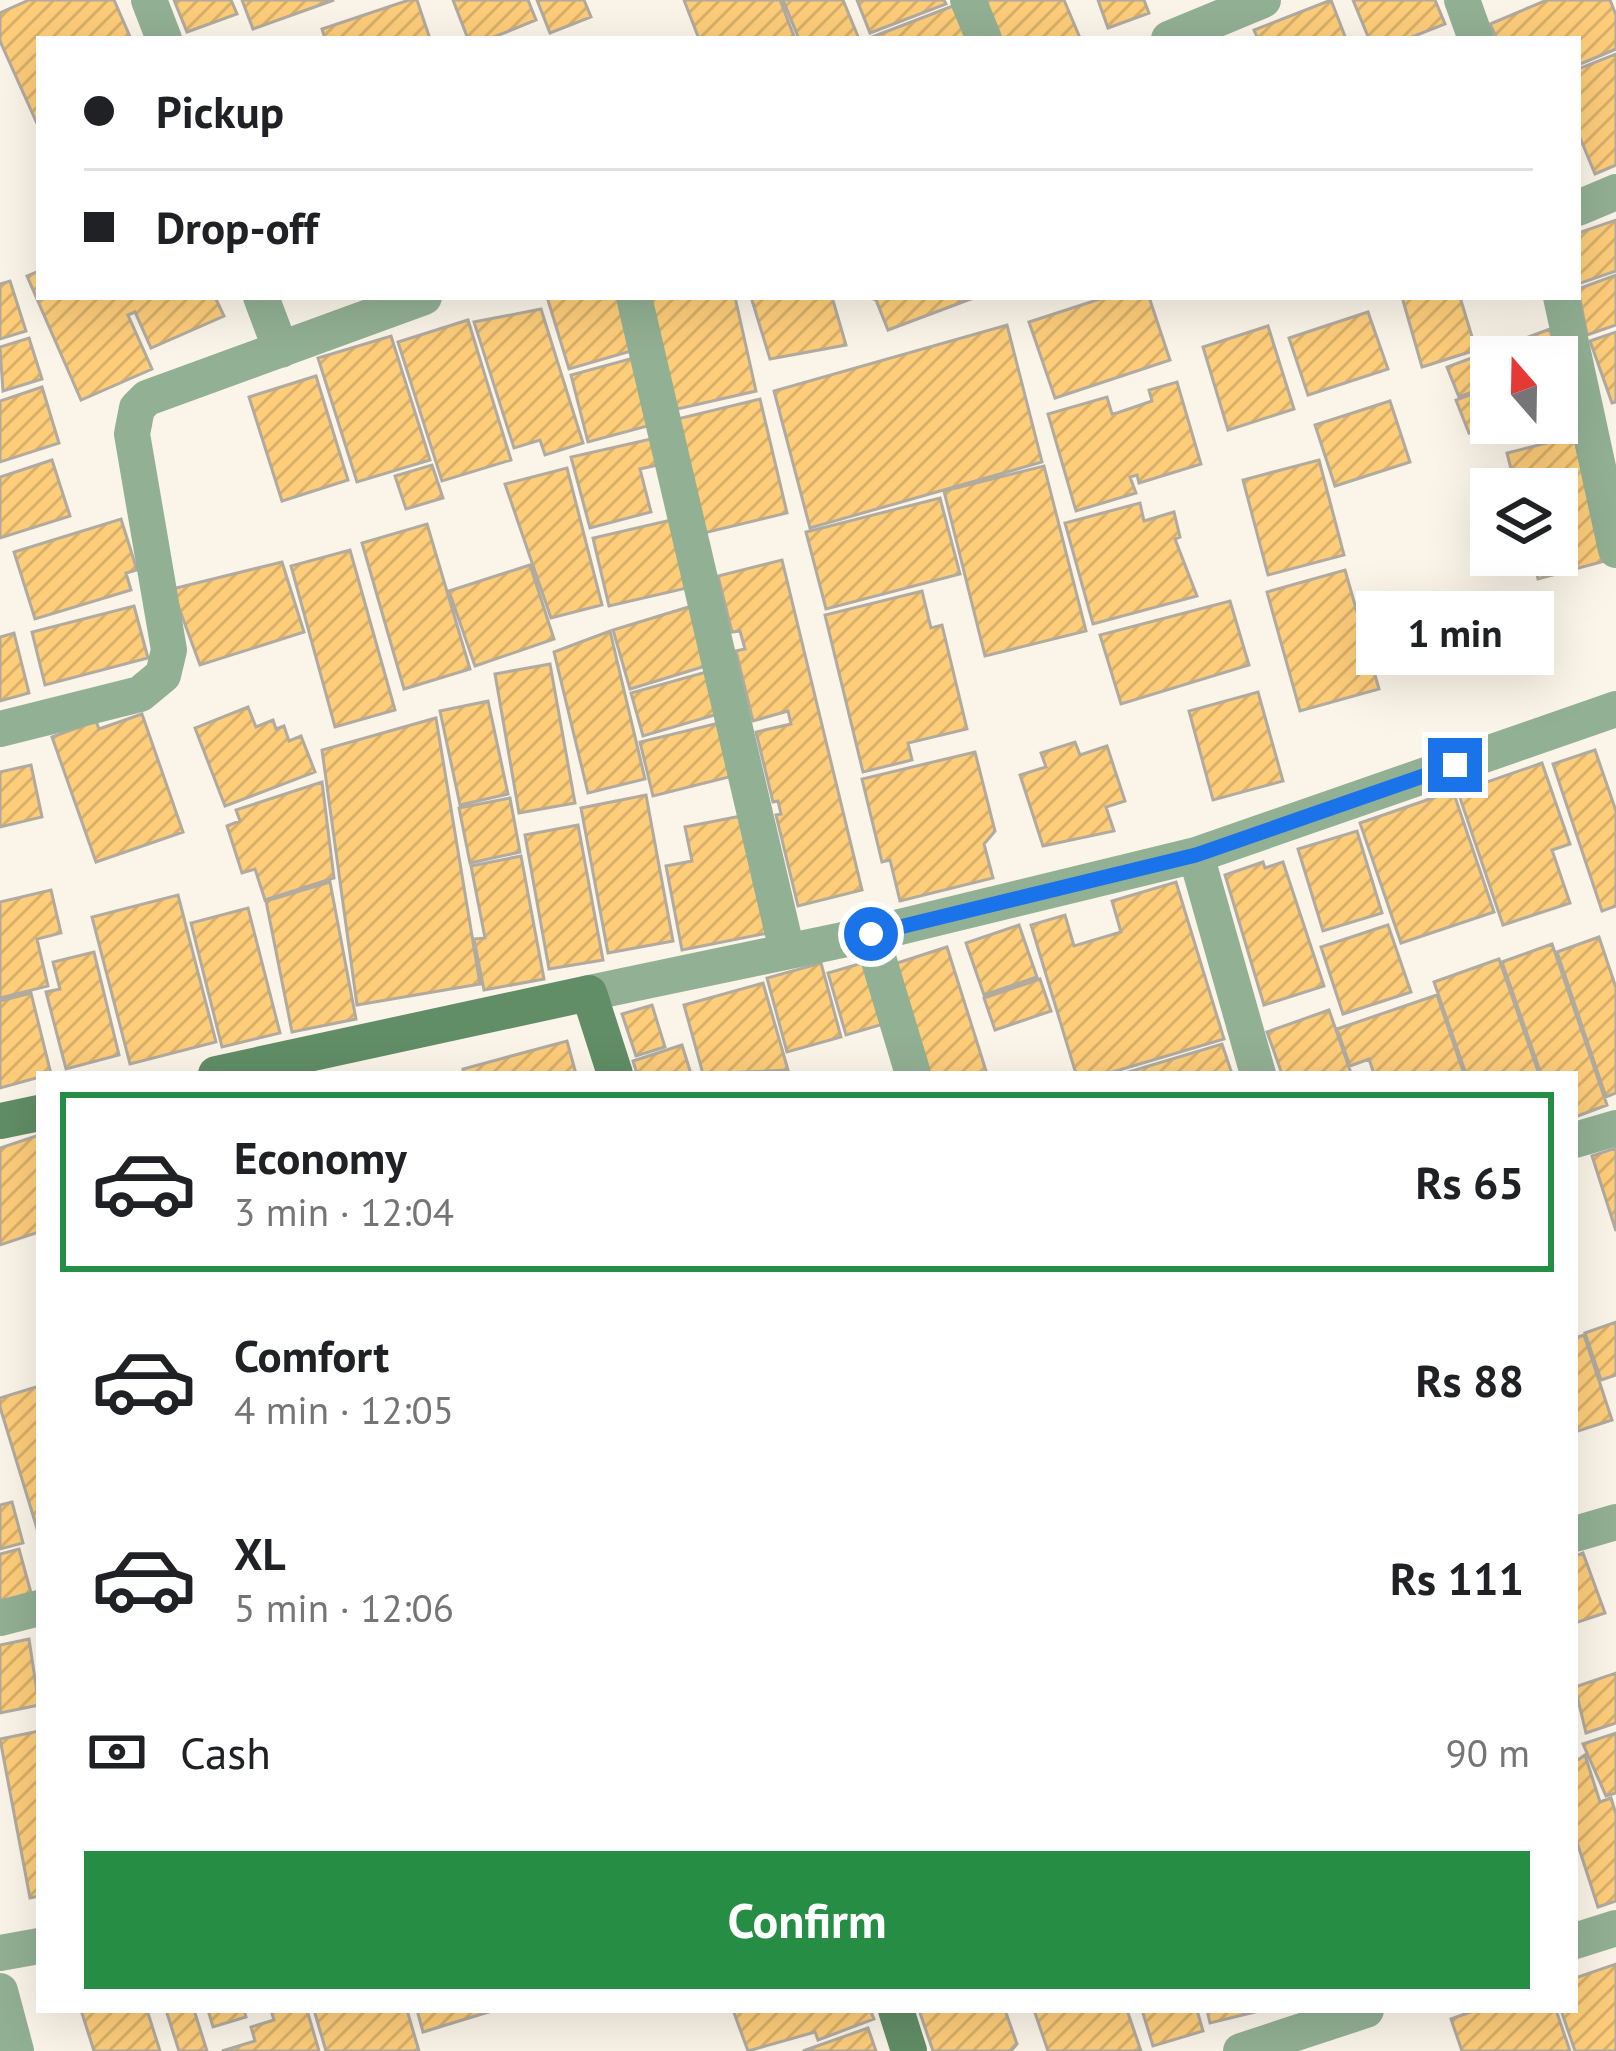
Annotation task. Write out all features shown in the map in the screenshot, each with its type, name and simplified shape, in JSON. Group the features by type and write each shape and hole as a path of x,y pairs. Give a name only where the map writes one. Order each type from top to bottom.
{"street":[{"path":"149,0 163,36"},
{"path":"968,0 983,36"},
{"path":"1176,36 1263,0"},
{"path":"1462,0 1475,36"},
{"path":"1581,207 1616,192"},
{"path":"262,300 281,350"},
{"path":"0,729 140,694 164,675 169,650 132,421 137,408 159,392 416,300"},
{"path":"635,300 788,951"},
{"path":"1562,300 1616,550"},
{"path":"230,1071 871,934 1196,855 1616,709"},
{"path":"1196,855 1257,1071"},
{"path":"871,934 913,1071"},
{"path":"589,992 614,1071"},
{"path":"0,1121 36,1114"},
{"path":"1578,1139 1616,1128"},
{"path":"1578,1533 1616,1522"},
{"path":"0,1618 36,1609"},
{"path":"1578,1940 1616,1928"},
{"path":"0,1953 36,1947"},
{"path":"0,1991 16,2051"},
{"path":"897,2013 909,2051"},
{"path":"1241,2051 1357,2013"}],"building":[{"path":"29,0 114,0 130,36 36,36 36,121 0,41 0,13"},
{"path":"174,0 231,0 237,14 187,32"},
{"path":"242,0 334,0 253,29"},
{"path":"417,0 429,36 324,36 322,29"},
{"path":"453,0 528,0 536,20 496,36 467,36"},
{"path":"537,0 584,0 591,17 550,33"},
{"path":"684,0 780,0 794,36 698,36"},
{"path":"783,0 843,0 858,36 798,36"},
{"path":"857,0 944,0 946,4 870,33"},
{"path":"980,0 1064,0 1079,36 995,36"},
{"path":"1098,0 1144,0 1149,13 1108,28"},
{"path":"1331,0 1345,36 1257,36 1254,30"},
{"path":"1353,0 1435,0 1445,24 1415,36 1368,36"},
{"path":"1547,0 1610,0 1616,15 1616,49 1581,64 1581,36 1496,36 1490,24"},
{"path":"958,4 971,36 875,36"},
{"path":"1616,54 1616,165 1595,174 1581,140 1581,68"},
{"path":"1616,220 1616,271 1581,283 1581,232"},
{"path":"36,272 36,297 27,276"},
{"path":"1616,275 1616,325 1587,335 1581,288"},
{"path":"10,281 26,331 0,339 0,284"},
{"path":"37,300 216,300 224,316 151,348 135,312 128,315 152,369 81,400"},
{"path":"548,300 623,300 638,349 569,369"},
{"path":"649,300 736,300 756,391 673,410"},
{"path":"752,300 833,300 846,345 770,359"},
{"path":"876,300 968,300 888,330"},
{"path":"1097,300 1150,300 1170,360 1055,398 1029,322"},
{"path":"1403,300 1461,300 1472,336 1470,352 1422,367"},
{"path":"541,309 583,443 545,455 540,440 514,448 474,322"},
{"path":"1368,312 1388,369 1308,395 1289,338"},
{"path":"468,320 511,460 442,481 398,342"},
{"path":"1007,325 1042,462 810,528 774,391"},
{"path":"1268,326 1294,409 1228,430 1203,347"},
{"path":"1616,332 1616,402 1612,403 1590,341"},
{"path":"391,336 430,460 357,482 318,358"},
{"path":"29,338 42,379 3,391 0,347"},
{"path":"637,357 655,424 588,442 571,375"},
{"path":"1470,359 1470,393 1459,397 1447,367"},
{"path":"316,376 348,480 282,501 249,397"},
{"path":"1177,382 1201,464 1139,483 1137,475 1130,477 1136,493 1076,511 1048,414 1107,397 1112,414 1117,413 1152,401 1149,390"},
{"path":"42,387 59,443 0,462 0,401"},
{"path":"1470,395 1470,433 1469,433 1456,400"},
{"path":"760,399 787,513 704,533 677,419"},
{"path":"1390,401 1410,462 1335,486 1315,425"},
{"path":"651,439 658,465 640,469 651,512 590,528 571,457"},
{"path":"1542,444 1576,444 1605,561 1578,568 1578,468 1511,468 1507,453"},
{"path":"52,460 70,516 0,538 0,477"},
{"path":"1319,460 1344,555 1268,575 1243,480"},
{"path":"432,465 443,498 406,509 395,476"},
{"path":"1044,466 1086,631 985,656 944,491"},
{"path":"567,468 602,605 551,618 505,484"},
{"path":"940,498 960,574 826,609 806,532"},
{"path":"1140,503 1144,521 1174,512 1180,537 1175,539 1197,596 1093,624 1065,523"},
{"path":"121,519 137,570 126,573 131,590 35,619 14,552"},
{"path":"671,520 687,588 609,606 593,538"},
{"path":"427,524 470,669 404,689 362,543"},
{"path":"350,550 395,710 335,727 291,566"},
{"path":"782,560 862,890 798,906 776,815 781,814 778,801 773,802 756,732 791,724 788,711 753,721 736,651 745,649 740,631 732,632 718,576"},
{"path":"282,562 304,632 200,665 172,589"},
{"path":"530,565 554,639 475,666 449,591"},
{"path":"1345,570 1379,689 1300,711 1267,592"},
{"path":"922,591 931,628 942,625 967,729 908,743 912,760 863,772 825,615"},
{"path":"1230,601 1249,665 1121,704 1100,635"},
{"path":"134,606 148,658 45,685 32,632"},
{"path":"692,606 709,665 630,689 613,630"},
{"path":"610,631 645,779 588,793 554,652"},
{"path":"14,633 29,693 0,701 0,637"},
{"path":"550,664 575,803 519,813 495,674"},
{"path":"706,672 718,714 643,736 631,693"},
{"path":"1258,692 1283,781 1213,800 1189,711"},
{"path":"488,701 508,794 460,805 440,711"},
{"path":"248,707 256,727 273,720 276,729 284,726 289,741 301,736 315,772 225,806 195,728"},
{"path":"142,714 183,832 96,862 52,737 96,721 99,729"},
{"path":"436,718 480,984 357,1005 322,750"},
{"path":"723,722 737,775 653,796 640,742"},
{"path":"1075,742 1080,755 1107,746 1125,801 1106,807 1114,831 1043,846 1020,775 1046,767 1041,753"},
{"path":"1595,750 1616,811 1616,906 1602,911 1553,764"},
{"path":"975,752 995,831 984,844 993,878 900,901 890,860 882,862 862,779"},
{"path":"1542,763 1570,844 1552,850 1570,903 1503,925 1458,792"},
{"path":"31,765 42,817 0,827 0,772"},
{"path":"322,782 334,878 265,900 255,869 242,873 227,826 240,821 236,810"},
{"path":"1453,791 1494,912 1401,943 1360,823"},
{"path":"646,795 673,941 608,953 581,808"},
{"path":"510,798 520,852 470,863 459,808"},
{"path":"751,814 773,932 682,950 666,866 692,861 685,827"},
{"path":"578,825 603,960 549,969 525,835"},
{"path":"1357,831 1382,913 1323,931 1298,849"},
{"path":"521,856 544,979 484,990 474,939 485,938 471,866"},
{"path":"1263,862 1265,868 1283,862 1324,986 1264,1005 1225,875"},
{"path":"330,882 356,1019 292,1032 266,901"},
{"path":"1176,882 1224,1039 1116,1071 1075,1071 1031,925 1065,915 1074,946 1121,932 1112,901"},
{"path":"51,890 61,933 37,939 48,986 0,998 0,902"},
{"path":"178,895 216,1042 130,1064 92,917"},
{"path":"248,908 280,1033 222,1047 191,923"},
{"path":"1019,925 1037,977 984,995 966,943"},
{"path":"1388,925 1411,992 1343,1014 1321,947"},
{"path":"1599,937 1616,988 1616,1093 1606,1097 1557,952"},
{"path":"1552,944 1607,1105 1578,1116 1578,1071 1540,1071 1502,962"},
{"path":"947,947 986,1071 924,1071 891,965"},
{"path":"94,952 119,1055 66,1069 46,992 60,989 53,962"},
{"path":"1499,959 1538,1071 1465,1071 1434,982"},
{"path":"869,961 887,1023 846,1035 828,973"},
{"path":"821,963 841,1037 787,1052 767,978"},
{"path":"1040,979 1051,1011 995,1030 984,998"},
{"path":"763,983 788,1070 702,1071 684,1005"},
{"path":"31,993 50,1071 36,1071 36,1078 0,1088 0,1001"},
{"path":"1437,995 1463,1071 1373,1071 1369,1059 1350,1066 1337,1029"},
{"path":"652,1005 665,1047 636,1056 622,1014"},
{"path":"1329,1010 1350,1071 1281,1071 1267,1032"},
{"path":"567,1041 575,1071 463,1071"},
{"path":"1222,1044 1231,1071 1132,1071"},
{"path":"682,1045 690,1071 636,1071 633,1061"},
{"path":"36,1136 36,1233 0,1245 0,1148"},
{"path":"1616,1148 1616,1231 1592,1156"},
{"path":"1616,1322 1616,1375 1601,1380 1585,1333"},
{"path":"1584,1335 1612,1420 1578,1431 1578,1337"},
{"path":"36,1387 36,1525 0,1407 0,1398"},
{"path":"12,1502 23,1543 0,1549 0,1505"},
{"path":"19,1549 33,1600 0,1609 0,1554"},
{"path":"1583,1553 1605,1613 1578,1622 1578,1555"},
{"path":"29,1639 36,1706 0,1713 0,1645"},
{"path":"1616,1673 1616,1723 1586,1733 1578,1686"},
{"path":"36,1732 36,1897 30,1898 0,1739"},
{"path":"1616,1733 1616,1793 1606,1796 1583,1744"},
{"path":"1585,1755 1600,1802 1611,1798 1616,1814 1616,1901 1598,1907 1578,1845 1578,1760"},
{"path":"1616,1964 1616,2051 1575,2051 1562,2013 1578,2013 1578,1977"},
{"path":"82,2013 148,2013 160,2051 94,2051"},
{"path":"167,2013 195,2013 207,2051 179,2051"},
{"path":"209,2013 245,2013 246,2017 213,2027"},
{"path":"272,2013 308,2013 319,2051 222,2051 255,2041 251,2027 274,2020"},
{"path":"315,2013 408,2013 419,2051 326,2051"},
{"path":"418,2013 485,2013 423,2032"},
{"path":"734,2013 871,2013 874,2019 818,2040 815,2032 748,2051"},
{"path":"920,2013 1006,2013 1017,2044 1011,2051 933,2051"},
{"path":"1035,2013 1128,2013 1141,2051 1048,2051"},
{"path":"1143,2013 1198,2013 1203,2031 1153,2046"},
{"path":"1208,2013 1251,2013 1210,2023"},
{"path":"1468,2013 1557,2013 1570,2051 1462,2051 1451,2019"},
{"path":"868,2028 876,2051 803,2051"}],"route":[{"path":"871,934 1196,855 1455,765"}]}
